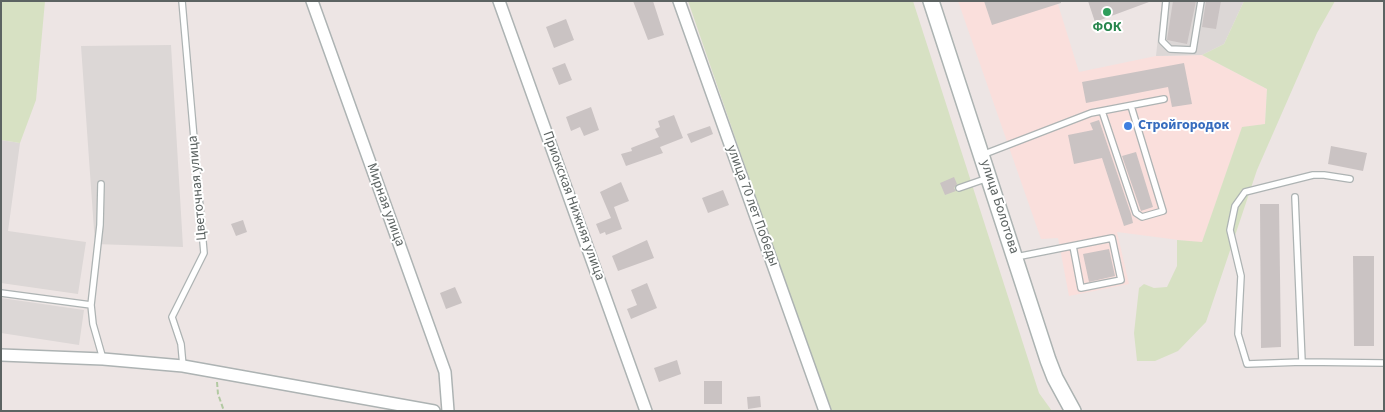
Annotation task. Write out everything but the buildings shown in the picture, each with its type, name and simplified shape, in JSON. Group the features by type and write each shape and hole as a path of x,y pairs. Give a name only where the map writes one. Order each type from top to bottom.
{"main road":[{"name":"улица Болотова","path":"931,1 1051,366 1073,411"}],"street":[{"name":"Мирная улица","path":"312,1 444,372 448,411"},
{"name":"Приокская Нижняя улица","path":"499,1 646,411"},
{"name":"улица 70 лет Победы","path":"679,1 825,411"},
{"path":"1,355 103,359 183,366 434,411"}],"lane":[{"name":"Цветочная улица","path":"182,1 204,254 172,317 181,344 183,366"},
{"path":"1166,1 1162,42 1170,49 1193,50 1201,1"},
{"path":"982,155 1102,111 1164,99"},
{"path":"1102,111 1136,213 1142,217 1163,210 1131,106"},
{"path":"1350,179 1324,175 1313,176 1245,192 1234,206 1230,230 1241,276 1238,334 1247,364 1302,362 1384,363"},
{"path":"959,188 990,177"},
{"path":"101,184 100,225 91,305 93,324 103,359"},
{"path":"1295,197 1302,362"},
{"path":"1016,257 1112,238 1121,280 1081,288 1073,246"},
{"path":"1,293 91,305"}],"path":[{"path":"216,373 218,394 224,411"}],"shaded area":[{"name":"Стройгородок","path":"958,1 1057,1 1079,72 1156,56 1202,55 1267,89 1265,124 1242,128 1202,243 1117,232 1129,284 1069,296 1058,238 1041,239"},
{"path":"1162,1 1244,1 1224,44 1202,55 1156,56"},
{"path":"171,45 183,247 95,244 81,46"},
{"path":"1,140 20,143 8,231 86,242 78,294 1,283"},
{"path":"1,298 84,310 79,345 1,333"}],"green space":[{"path":"1,1 45,1 36,100 20,143 1,140"},
{"path":"688,1 913,1 1039,393 1052,411 832,411 796,314"},
{"path":"1244,1 1335,1 1317,33 1257,170 1206,322 1178,351 1155,361 1137,361 1134,333 1139,288 1144,284 1154,288 1167,287 1177,266 1177,240 1202,242 1242,127 1265,124 1267,89 1202,55 1224,44"}],"place":[{"name":"ФОК","path":"1107,12"},
{"name":"Стройгородок","path":"1128,126"}]}
